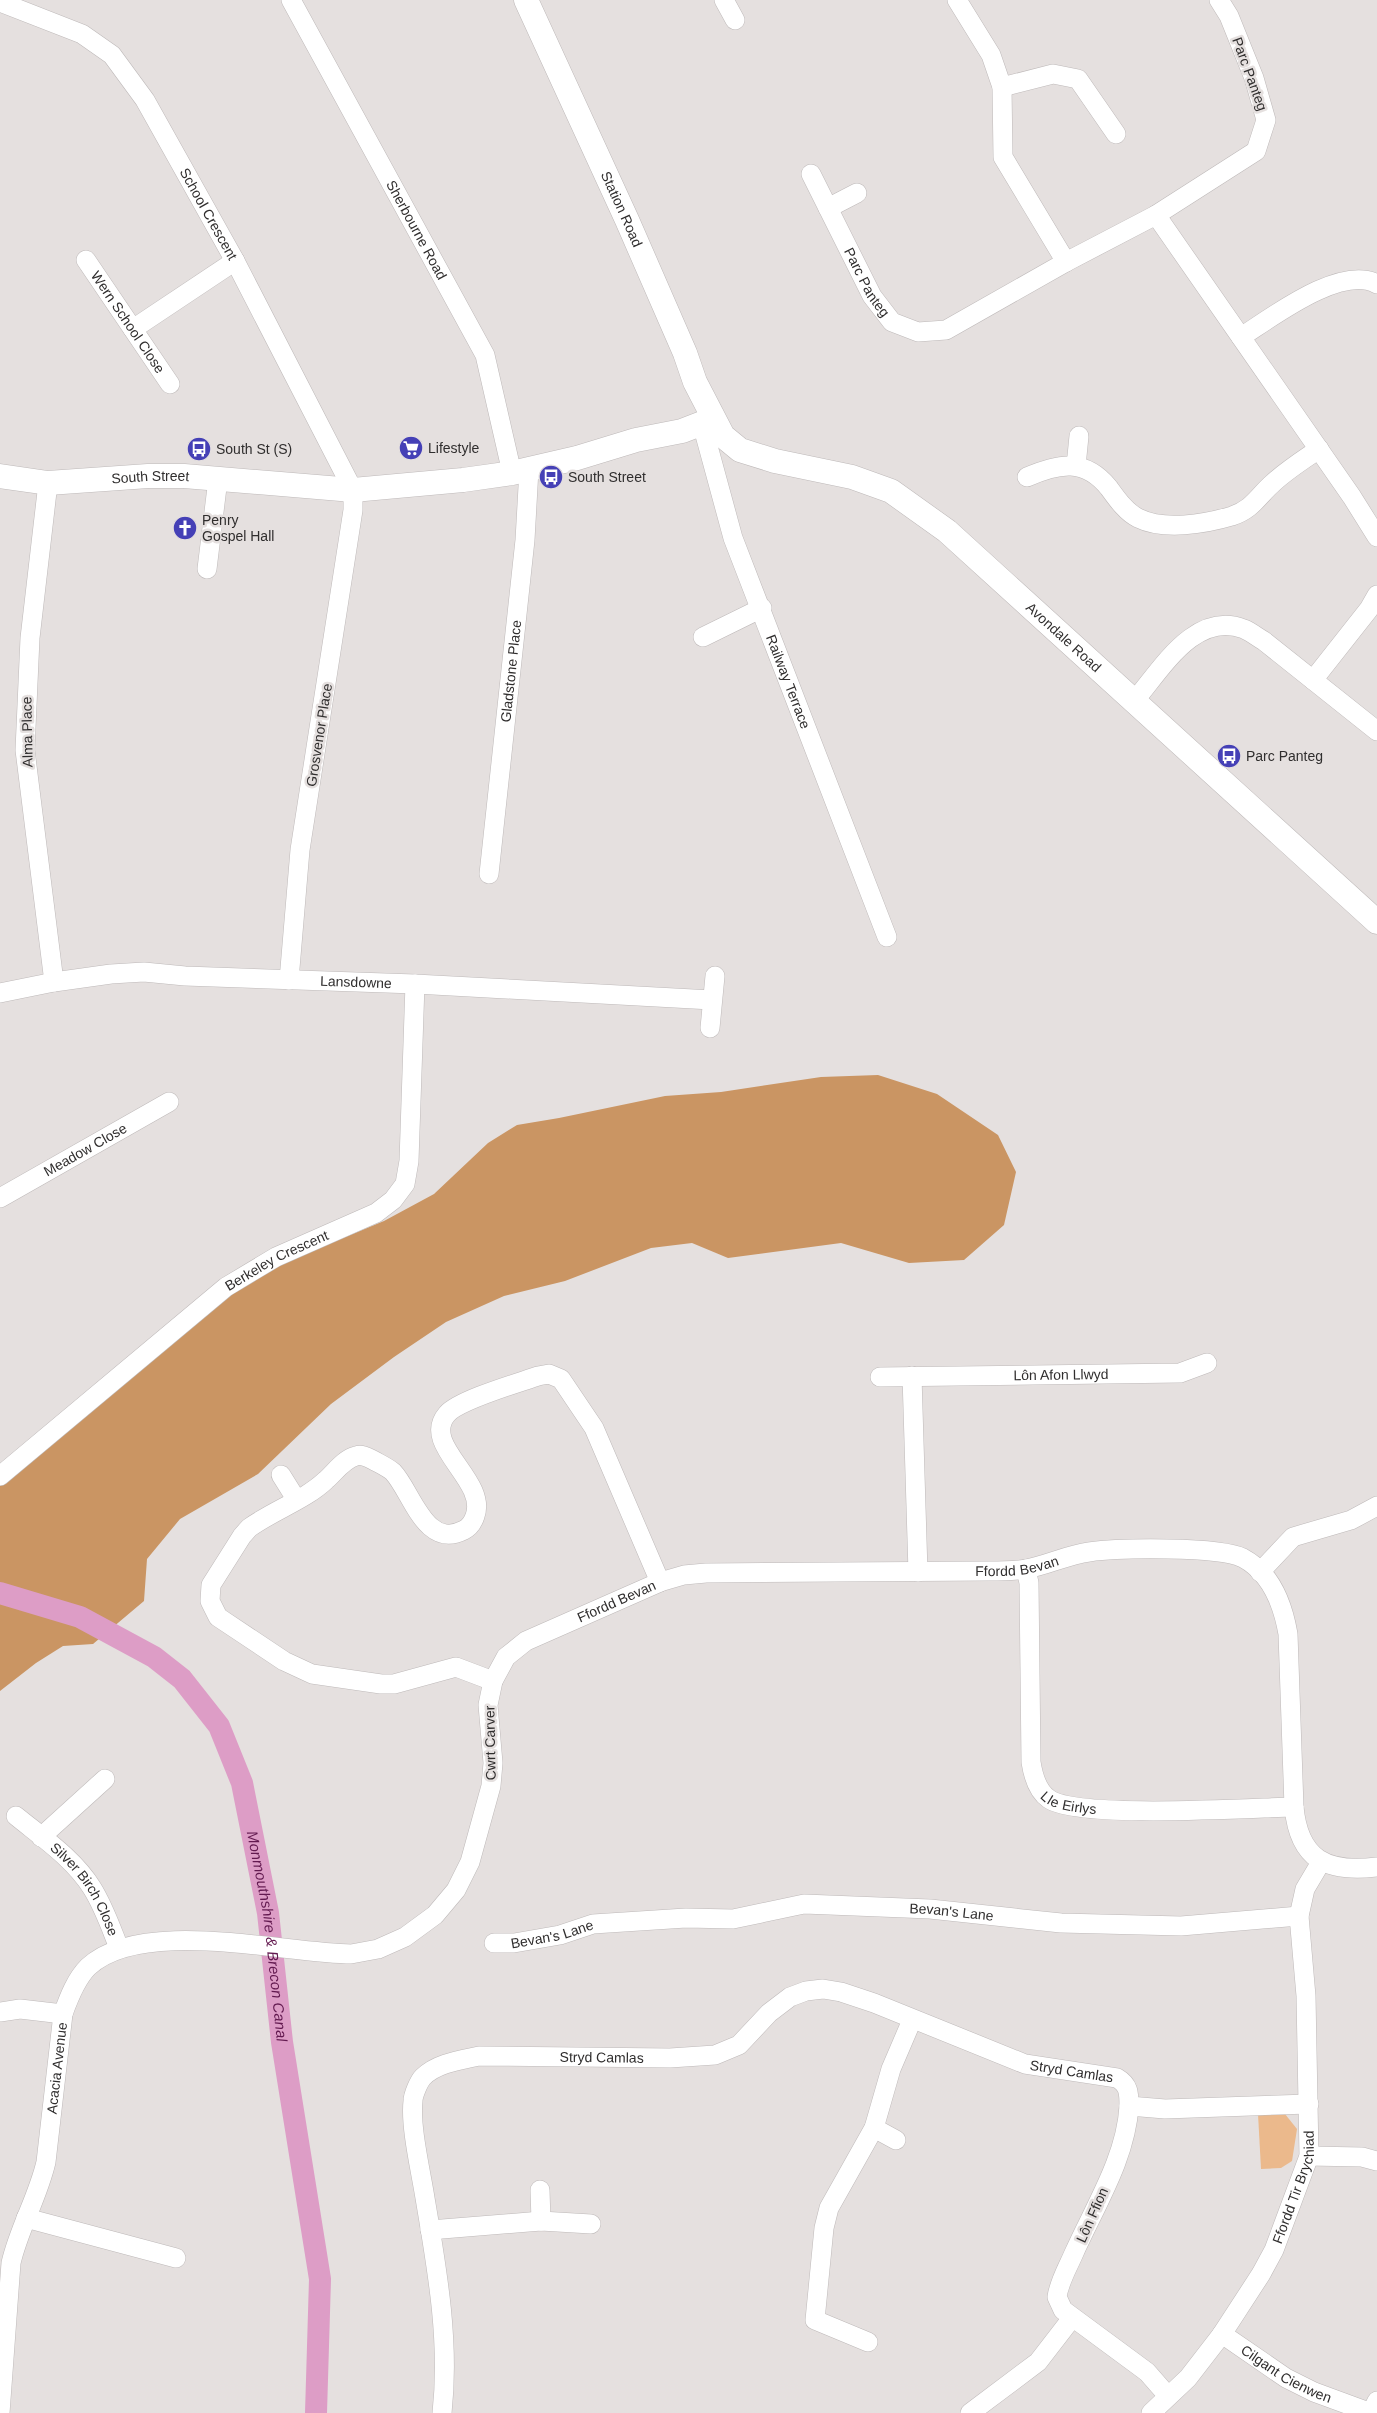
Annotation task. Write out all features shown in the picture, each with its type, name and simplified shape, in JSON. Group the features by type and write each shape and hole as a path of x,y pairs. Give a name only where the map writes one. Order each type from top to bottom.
{"street":[{"name":"Sherbourne Road","path":"291,0 485,355 520,471"},
{"name":"Station Road","path":"526,0 686,353 708,421"},
{"path":"724,0 735,20"},
{"path":"957,0 991,55 1002,87 1003,157 1066,262"},
{"name":"Parc Panteg","path":"811,174 872,296 892,322 918,332 946,330 1066,262 1156,215 1256,151 1266,120 1254,78 1229,16 1219,0"},
{"name":"School Crescent","path":"0,2 82,34 112,55 145,100 236,261 353,490"},
{"path":"1002,87 1054,74 1078,80 1116,134"},
{"path":"828,208 857,193"},
{"path":"1156,215 1319,449 1377,537"},
{"name":"Wern School Close","path":"86,260 170,384"},
{"path":"133,329 236,261"},
{"path":"1241,337 1316,290 1347,280 1377,284"},
{"name":"South Street","path":"0,476 48,483 148,476 218,479 353,490 463,480 520,471 636,440 682,431 708,421"},
{"name":"Avondale Road","path":"708,421 740,450 775,461 852,477 891,491 947,531 1377,922"},
{"name":"Railway Terrace","path":"708,421 733,538 762,608 887,937"},
{"path":"1076,466 1079,436"},
{"path":"1027,477 1049,467 1076,466 1088,469 1105,484 1122,505 1138,518 1159,525 1179,526 1233,516 1256,504 1283,474 1319,449"},
{"name":"Gladstone Place","path":"489,874 526,540 520,471"},
{"path":"207,569 218,479"},
{"name":"Alma Place","path":"48,483 30,638 25,750 54,982"},
{"name":"Grosvenor Place","path":"288,980 300,850 353,510 353,490"},
{"path":"1313,680 1369,609 1377,595"},
{"path":"703,637 762,608"},
{"path":"1135,700 1185,641 1205,629 1226,626 1243,629 1264,641 1377,731"},
{"name":"Lansdowne","path":"0,993 54,982 110,974 144,972 712,1000"},
{"path":"710,1028 714,976"},
{"name":"Berkeley Crescent","path":"0,1476 226,1288 276,1256 376,1213 393,1200 404,1184 409,1162 414,984"},
{"name":"Meadow Close","path":"0,1198 169,1102"},
{"name":"Lôn Afon Llwyd","path":"880,1376 1180,1373 1196,1369 1207,1363"},
{"path":"492,1681 456,1667 394,1684 312,1674 284,1661 218,1617 210,1601 211,1585 242,1536 259,1521 314,1490 350,1458 361,1455 392,1471 420,1516 431,1527 448,1534 462,1531 472,1523 476,1513 476,1503 469,1481 443,1441 441,1426 443,1419 458,1406 538,1376 556,1376 569,1388 594,1428 660,1582"},
{"path":"912,1376 918,1572"},
{"path":"281,1475 296,1500"},
{"path":"1260,1572 1293,1537 1374,1514"},
{"name":"Ffordd Bevan","path":"492,1681 506,1657 526,1641 660,1582 684,1575 706,1573 918,1572 1026,1569 1089,1552 1203,1550 1234,1555 1243,1558 1260,1572 1276,1593 1286,1620 1294,1807 1299,1833 1305,1845 1320,1862"},
{"name":"Lle Eirlys","path":"1026,1569 1029,1584 1031,1762 1036,1782 1049,1799 1066,1805 1103,1810 1294,1807"},
{"name":"Cwrt Carver","path":"326,1954 352,1954 378,1949 405,1937 435,1915 456,1890 470,1862 491,1786 494,1763 488,1705 492,1681"},
{"name":"Silver Birch Close","path":"42,1837 105,1779"},
{"name":"Silver Birch Close","path":"16,1816 74,1866 92,1888 119,1948"},
{"path":"1299,1916 1305,1889 1320,1862 1340,1868 1377,1867"},
{"name":"Bevan's Lane","path":"494,1943 514,1943 560,1934 592,1924 686,1918 733,1919 804,1904 930,1909 1061,1923 1181,1926 1299,1916"},
{"name":"Ffordd Tir Brychiad","path":"1151,2413 1188,2378 1222,2334 1261,2274 1274,2250 1309,2156 1306,1996 1299,1916"},
{"name":"Acacia Avenue","path":"0,2413 11,2263 16,2241 46,2162 63,2014 71,1992 87,1968 102,1956 119,1948 144,1942 176,1940 219,1942 326,1954"},
{"name":"Stryd Camlas","path":"442,2413 444,2340 438,2278 416,2143 412,2100 422,2078 436,2068 453,2061 479,2056 670,2058 714,2055 739,2045 778,2005 790,1996 806,1991 823,1990 841,1992 874,2003 1024,2064 1117,2078 1124,2083 1129,2091 1128,2106"},
{"path":"0,2012 20,2010 63,2014"},
{"path":"868,2342 815,2320 824,2228 829,2208 874,2128 891,2069 912,2020"},
{"path":"1128,2106 1165,2109 1309,2104"},
{"name":"Lôn Ffion","path":"1128,2106 1128,2124 1121,2150 1058,2292 1060,2306 1072,2318 1147,2372 1168,2396"},
{"path":"874,2128 896,2140"},
{"path":"1309,2156 1362,2157 1377,2161"},
{"path":"540,2190 540,2221"},
{"path":"26,2218 176,2258"},
{"path":"430,2230 540,2221 591,2224"},
{"path":"970,2413 1038,2362 1072,2318"},
{"name":"Cilgant Cienwen","path":"1222,2334 1286,2378 1314,2392 1371,2413 1377,2401"}],"shaded area":[{"path":"878,1075 937,1094 998,1135 1016,1172 1004,1225 964,1260 909,1263 841,1243 728,1258 692,1243 651,1248 565,1281 504,1296 446,1322 394,1357 331,1404 258,1474 180,1519 147,1559 144,1601 93,1644 63,1646 36,1663 0,1691 0,1484 228,1294 290,1260 384,1221 434,1194 488,1143 517,1125 665,1096 721,1092 821,1077"},
{"path":"1258,2114 1285,2114 1297,2129 1292,2161 1281,2168 1261,2169"}],"waterway":[{"name":"Monmouthshire & Brecon Canal","path":"0,1593 80,1617 154,1657 182,1679 219,1726 242,1783 268,1913 282,2042 320,2279 316,2413"}],"place":[{"name":"Lifestyle","path":"411,448"},
{"name":"South St (S)","path":"199,449"},
{"name":"South Street","path":"551,477"},
{"name":"Penry Gospel Hall","path":"185,528"},
{"name":"Parc Panteg","path":"1229,756"}]}
